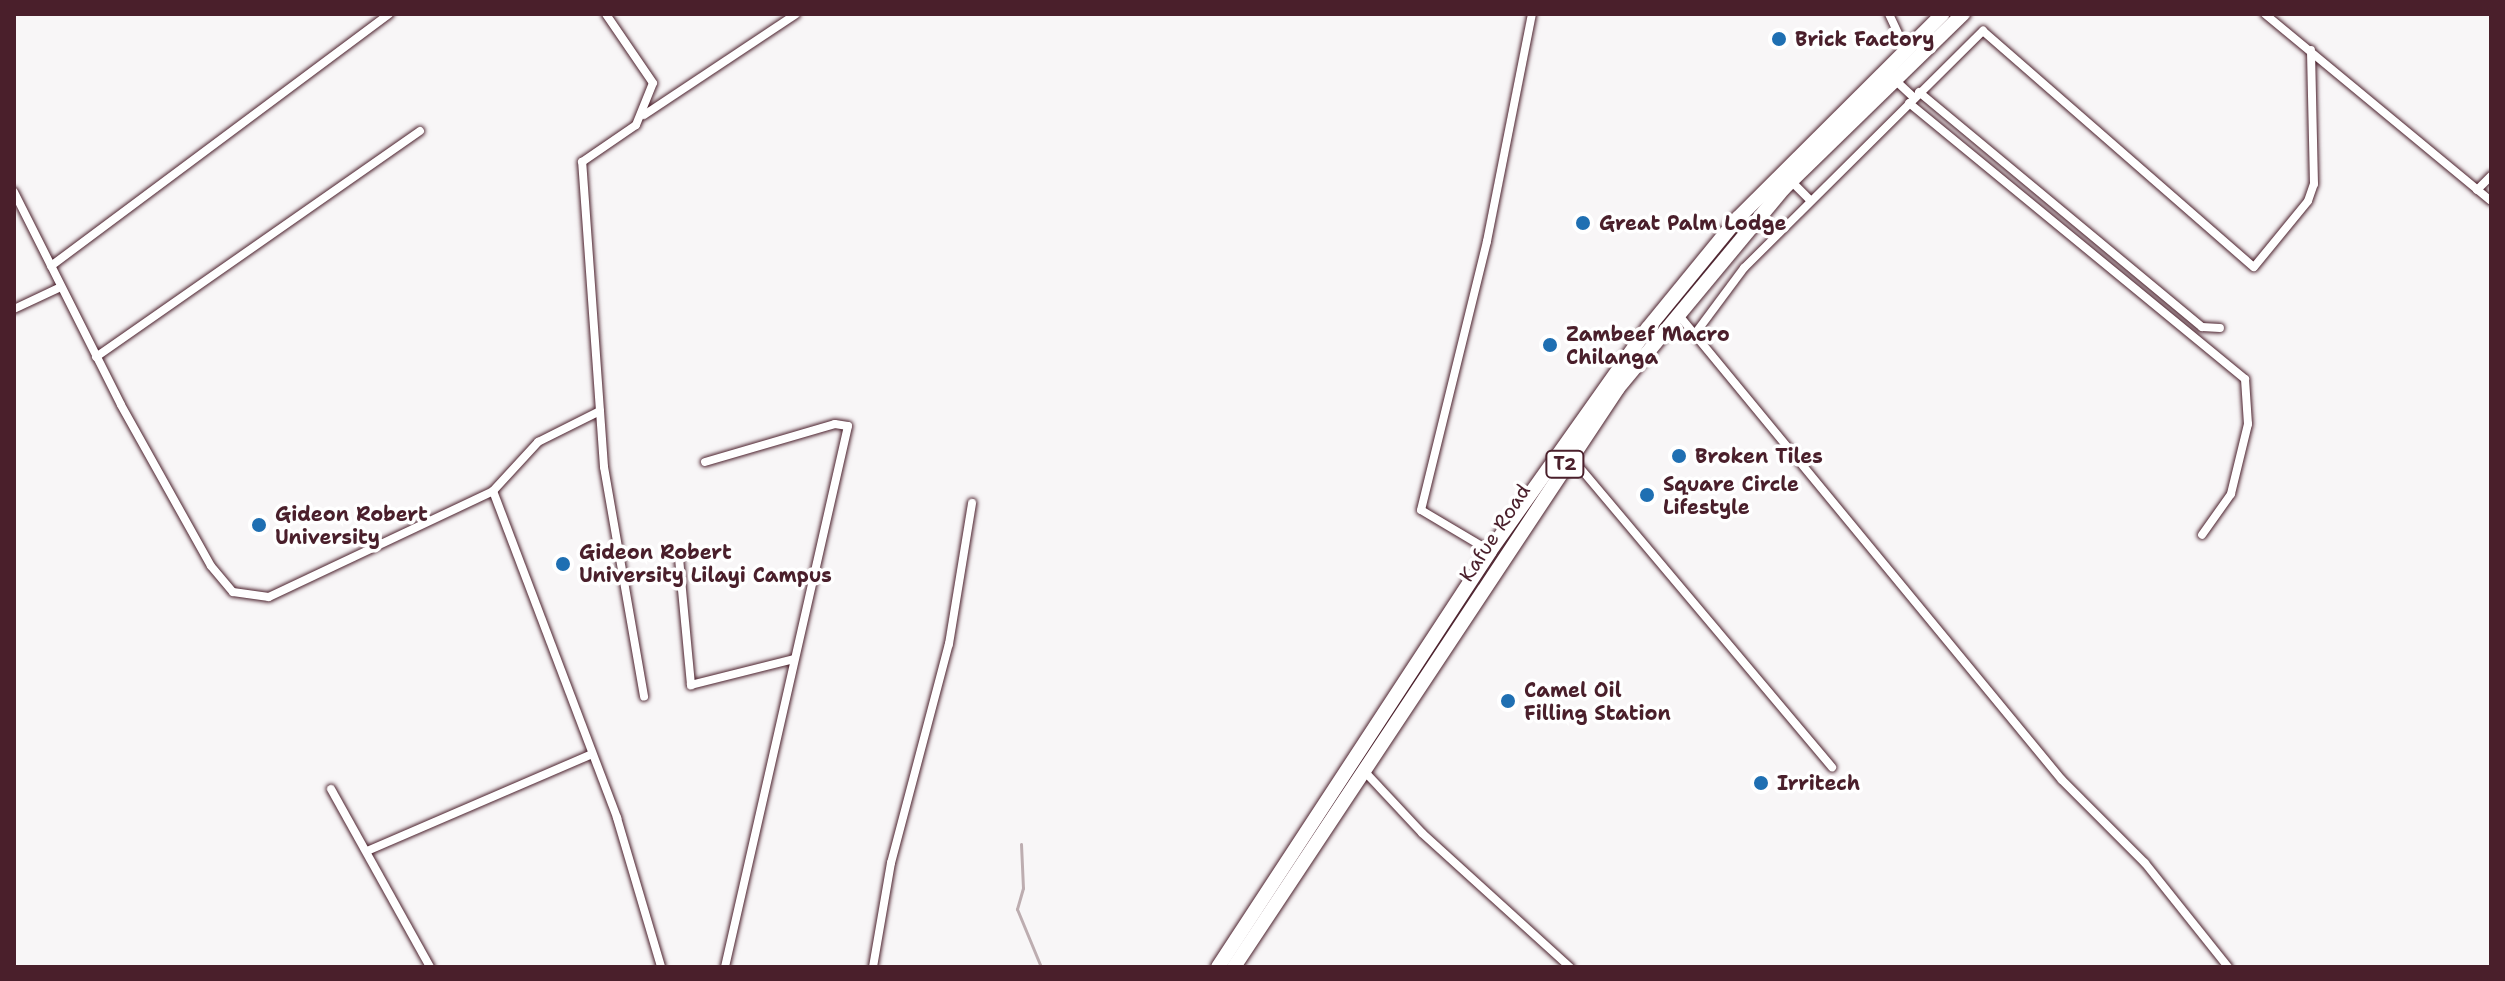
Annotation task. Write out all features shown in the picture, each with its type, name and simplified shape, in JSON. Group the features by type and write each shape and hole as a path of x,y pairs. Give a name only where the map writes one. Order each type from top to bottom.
{"highway":[{"name":"Kafue Road","path":"1218,967 1490,551 1593,400 1738,218 1943,14"},
{"name":"Kafue Road","path":"1234,967 1570,456 1676,313 1791,181 1963,14"}],"street":[{"path":"51,266 389,14"},
{"path":"606,14 652,76 643,116"},
{"path":"644,697 604,467 582,165 643,116 796,14"},
{"path":"1490,551 1421,510 1487,241 1532,14"},
{"path":"1889,14 1906,50"},
{"path":"2265,14 2491,201"},
{"path":"1695,334 1744,268 1983,31 2254,267 2308,201 2314,184 2311,50"},
{"path":"1894,79 2245,379 2248,424 2231,494 2202,535"},
{"path":"1914,98 2202,327 2220,328"},
{"path":"96,357 420,131"},
{"path":"2477,190 2491,176"},
{"path":"1791,181 1811,201"},
{"path":"14,192 17,206 96,357 211,566 244,598 288,590 493,491 538,442 600,411"},
{"path":"14,309 61,287"},
{"path":"1676,313 2062,780 2145,863 2228,967"},
{"path":"705,462 835,424 848,426 725,967"},
{"path":"1570,456 1832,767"},
{"path":"493,491 592,754 661,967"},
{"path":"873,967 891,863 949,644 972,503"},
{"path":"679,558 691,685 794,659"},
{"path":"367,851 592,754"},
{"path":"1365,772 1422,833 1570,967"},
{"path":"331,789 430,967"}],"waterway":[{"path":"1021,844 1023,888 1017,909 1041,967"}],"place":[{"name":"Brick Factory","path":"1779,39"},
{"name":"Great Palm Lodge","path":"1583,223"},
{"name":"Zambeef Macro Chilanga","path":"1550,345"},
{"name":"Broken Tiles","path":"1679,456"},
{"name":"Square Circle Lifestyle","path":"1647,495"},
{"name":"Gideon Robert University","path":"259,525"},
{"name":"Gideon Robert University Lilayi Campus","path":"563,564"},
{"name":"Camel Oil Filling Station","path":"1508,701"},
{"name":"Irritech","path":"1761,783"}]}
